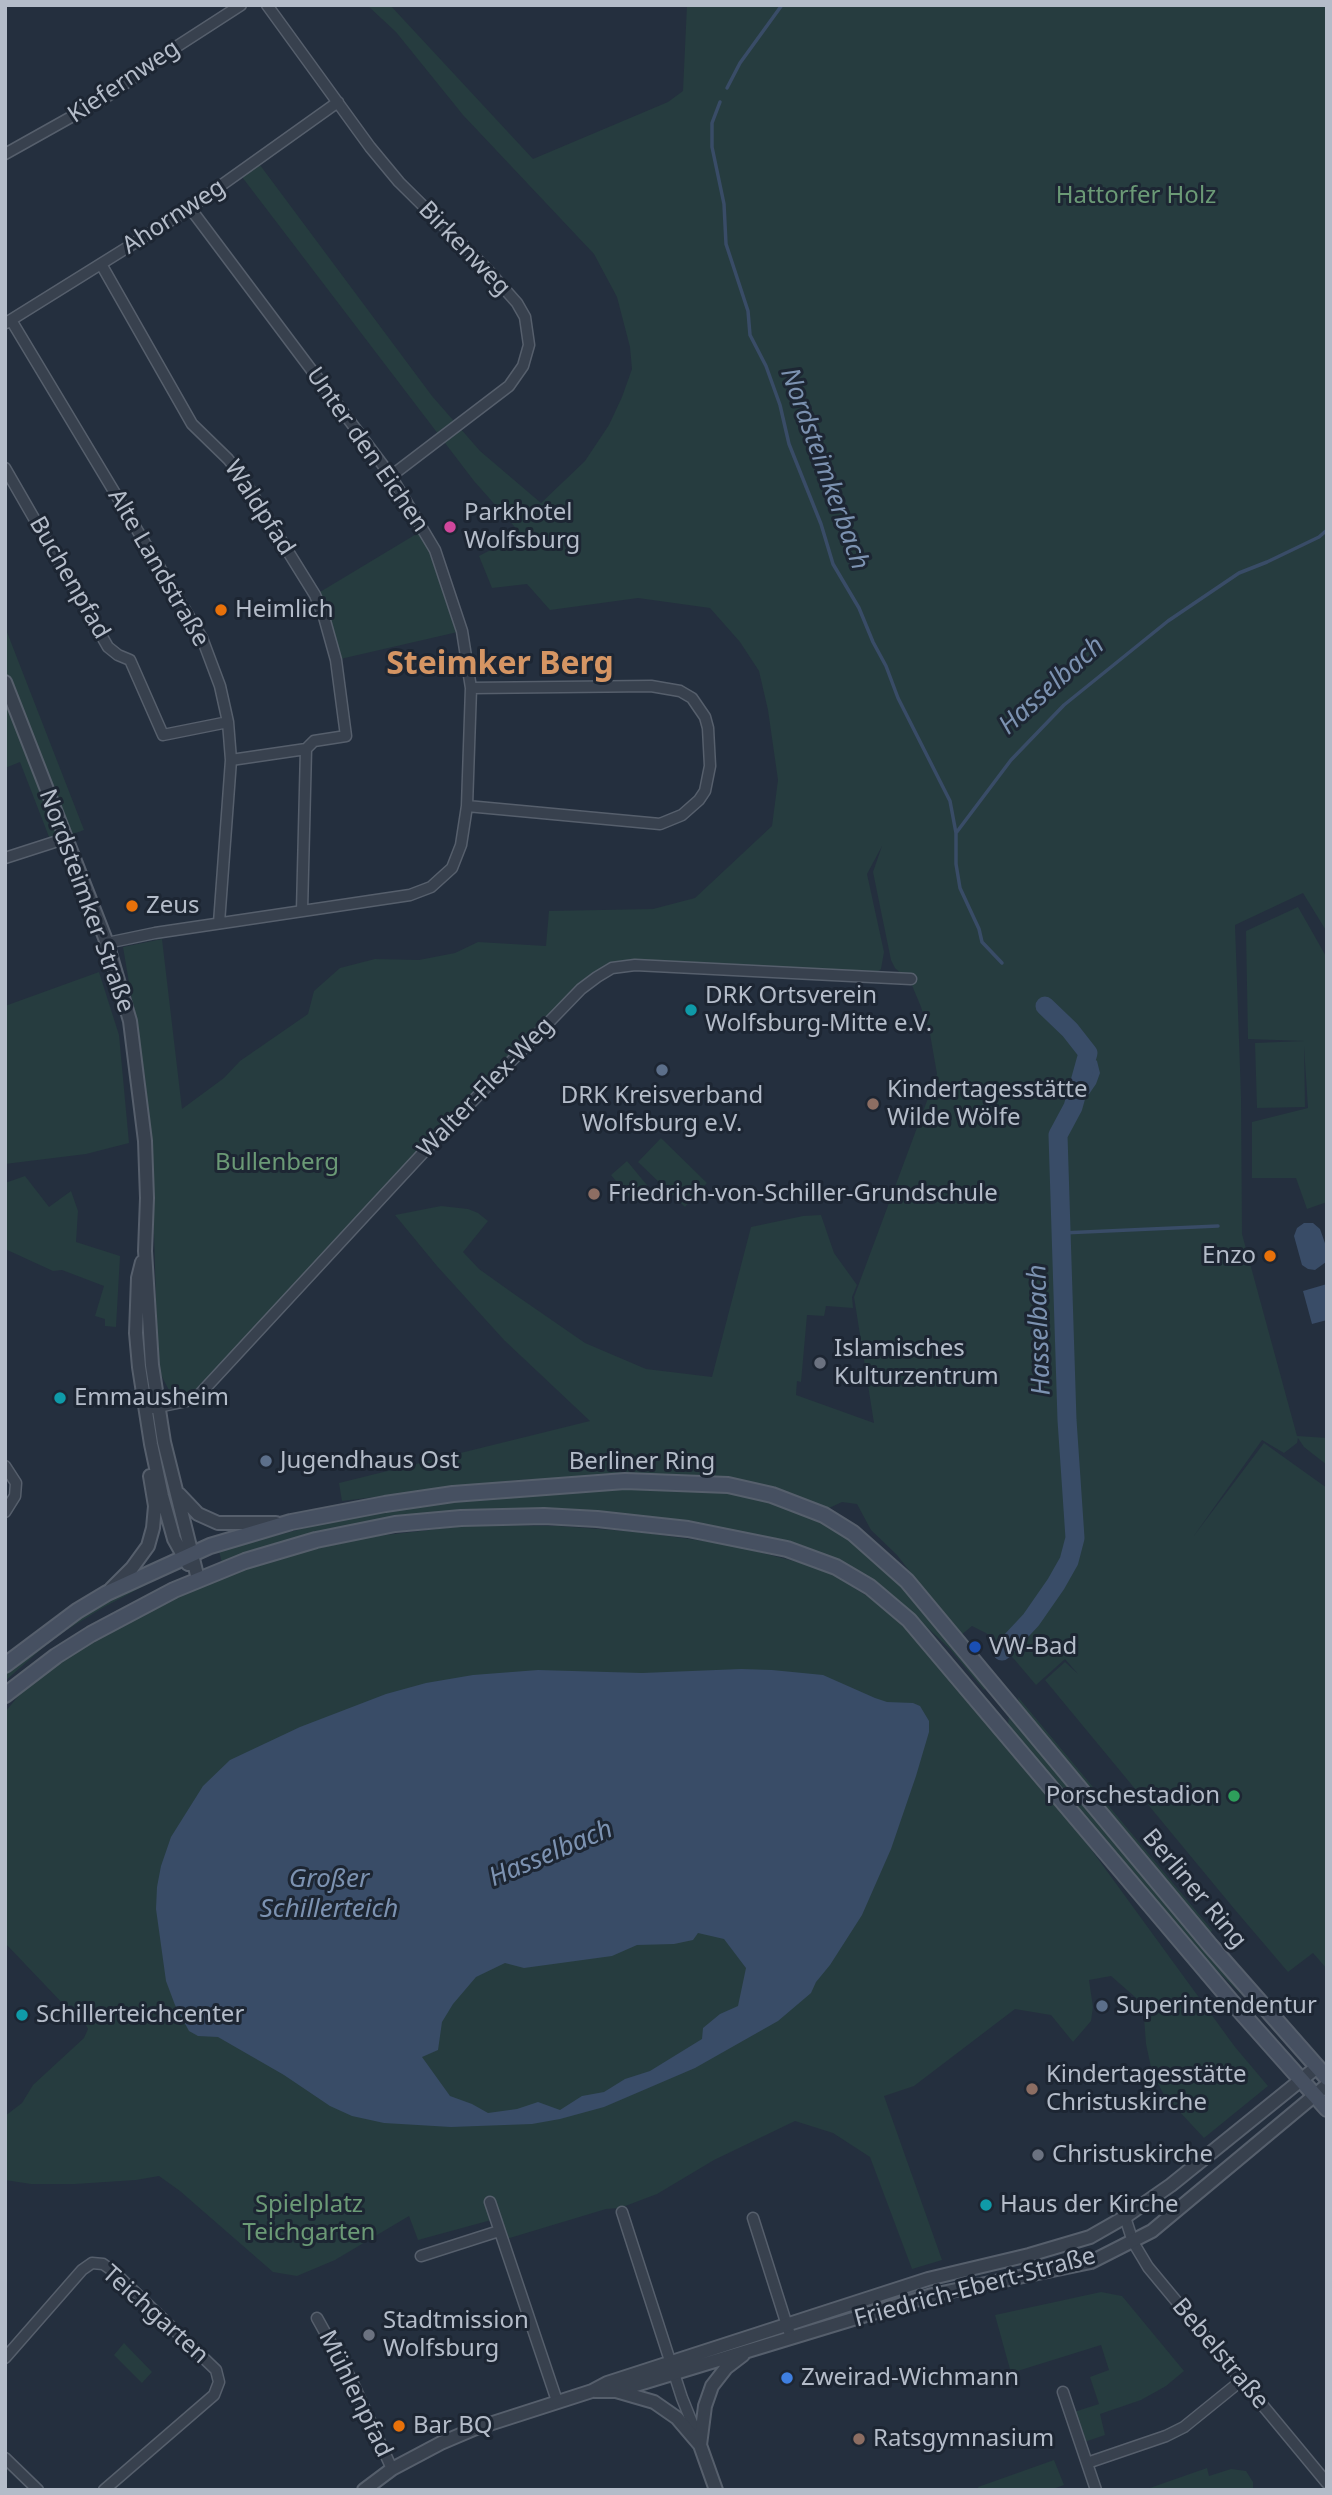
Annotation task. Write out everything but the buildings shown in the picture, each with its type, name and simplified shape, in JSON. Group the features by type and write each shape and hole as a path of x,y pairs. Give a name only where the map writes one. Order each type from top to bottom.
{"main road":[{"name":"Berliner Ring","path":"5,1665 77,1611 107,1593 210,1546 291,1522 453,1494 625,1481 727,1485 772,1495 824,1515 853,1533 907,1581 1210,1945 1323,2069"},
{"name":"Berliner Ring","path":"5,1695 91,1633 137,1607 198,1579 245,1561 316,1540 395,1524 475,1518 544,1517 647,1523 787,1549 836,1567 870,1587 909,1620 1232,2002 1327,2109"}],"street":[{"name":"Kiefernweg","path":"5,154 105,98 241,5"},
{"name":"Birkenweg","path":"267,5 399,182 486,268 517,303 525,317 529,345 523,366 509,386 391,476"},
{"name":"Ahornweg","path":"8,321 190,208 338,102"},
{"name":"Unter den Eichen","path":"107,943 155,933 410,895 431,887 452,868 461,845 467,806 471,688 462,631 441,564 391,476 190,208"},
{"name":"Waldpfad","path":"101,264 192,424 240,474 320,606 336,660 346,736 314,741 306,749 231,760"},
{"name":"Alte Landstraße","path":"8,321 202,638 220,686 229,722 231,760 219,923"},
{"name":"Buchenpfad","path":"5,468 108,647 130,660 163,735 229,722"},
{"name":"Nordsteimker Straße","path":"5,682 107,943 130,1021 145,1141 147,1198 145,1251 138,1278 136,1333 188,1555 198,1579"},
{"path":"467,806 660,824 682,815 699,800 705,791 710,766 705,717 692,698 680,691 651,686 471,688"},
{"path":"302,911 306,749"},
{"path":"5,858 67,838"},
{"name":"Walter-Flex-Weg","path":"152,1409 187,1401 198,1395 434,1141 581,989 612,968 635,965 911,979"},
{"name":"Nordsteimker Straße","path":"152,1409 151,1444 174,1539 188,1555"},
{"path":"107,1593 132,1568 148,1546 155,1506 150,1478 151,1444"},
{"path":"5,1466 16,1483 15,1496 5,1512"},
{"path":"174,1488 198,1514 218,1523 291,1522"},
{"name":"Friedrich-Ebert-Straße","path":"592,2391 616,2391 787,2324 928,2279 1029,2255 1090,2237 1171,2185 1300,2079 1323,2069"},
{"name":"Friedrich-Ebert-Straße","path":"364,2490 392,2469 441,2443 474,2429 592,2391 607,2383 748,2352 932,2295 1091,2262 1152,2231 1327,2085"},
{"path":"490,2202 557,2402"},
{"path":"622,2212 672,2367 716,2490"},
{"name":"Bebelstraße","path":"1125,2217 1133,2242 1148,2267 1327,2483"},
{"path":"753,2218 791,2338"},
{"path":"421,2256 499,2231"},
{"name":"Teichgarten","path":"5,2358 82,2270 92,2263 103,2264 113,2271 216,2370 219,2382 214,2395 104,2490"},
{"name":"Mühlenpfad","path":"317,2318 352,2381 392,2469"},
{"path":"700,2445 705,2406 712,2386 726,2368 748,2352"},
{"path":"1087,2463 1166,2436 1184,2427 1242,2380"},
{"path":"616,2391 641,2397 666,2409 700,2445"},
{"path":"1063,2392 1096,2490"},
{"path":"5,2458 38,2490"}],"green space":[{"path":"367,5 390,5 533,159 668,102 683,91 687,5 1327,5 1327,932 1303,893 1235,925 1241,1097 1242,1234 1297,1436 1327,1438 1327,1465 1304,1447 1298,1438 1297,1443 1284,1453 1262,1440 1193,1537 1264,1443 1327,1488 1327,1969 1313,1953 1288,1972 1236,1911 1045,1680 1065,1662 1078,1674 1065,1659 1036,1685 1014,1659 986,1633 972,1626 960,1636 897,1555 871,1530 857,1504 842,1502 827,1509 783,1491 749,1483 707,1477 645,1475 517,1480 342,1501 339,1483 590,1421 504,1340 395,1215 441,1206 468,1209 488,1221 463,1252 479,1269 585,1343 646,1369 712,1377 751,1227 821,1215 834,1253 857,1285 852,1297 853,1308 826,1306 824,1316 807,1315 801,1382 797,1381 796,1395 874,1423 854,1297 937,1074 930,1034 921,1007 911,983 895,968 891,960 873,872 882,846 867,874 884,952 881,969 874,975 634,960 611,963 594,972 577,986 230,1361 195,1390 172,1396 158,1369 152,1165 145,1077 123,947 162,939 182,1109 224,1078 240,1061 308,1014 314,991 340,968 375,959 419,960 455,953 478,942 546,946 549,911 653,909 695,898 772,826 778,780 768,710 759,671 740,642 710,608 638,598 550,610 527,584 492,588 479,556 521,534 474,481 239,173 257,161 432,396 480,451 541,503 585,461 609,425 632,369 630,347 617,297 594,254 463,115 396,32"},
{"path":"423,530 462,631 336,660 315,595"},
{"path":"5,627 84,830 51,842 20,762 5,768"},
{"path":"1298,907 1327,958 1327,1202 1307,1209 1296,1178 1252,1178 1252,1122 1308,1108 1304,1046 1305,1107 1257,1108 1255,1043 1304,1041 1248,1039 1246,931"},
{"path":"99,972 119,1035 129,1143 86,1154 5,1164 5,1006"},
{"path":"661,1138 707,1183 685,1207 638,1162"},
{"path":"627,1161 651,1190 635,1204 611,1175"},
{"path":"25,1176 49,1207 71,1191 78,1211 76,1242 120,1256 116,1327 105,1326 105,1319 95,1316 104,1286 62,1270 53,1271 5,1249 5,1183"},
{"path":"644,1486 705,1488 746,1494 778,1502 833,1528 858,1546 904,1587 987,1687 984,1690 950,1649 895,1597 873,1580 840,1561 797,1546 689,1523 647,1517 545,1510 460,1512 222,1563 219,1551 346,1517 434,1502"},
{"name":"Spielplatz Teichgarten","path":"473,1525 559,1526 639,1532 732,1545 832,1574 878,1603 905,1626 1085,1841 1235,2047 1268,2086 1204,2138 1164,2095 1152,2072 1146,2044 1143,2004 1111,1976 1089,1980 1093,2007 1091,2021 1073,2042 1051,2015 1015,2009 914,2086 884,2096 942,2260 912,2269 870,2157 833,2133 795,2121 714,2160 657,2194 620,2208 606,2209 503,2240 495,2219 418,2240 409,2216 335,2260 297,2276 273,2272 159,2176 75,2184 31,2184 5,2180 5,2116 22,2103 33,2085 84,2038 88,2029 79,2011 71,2005 66,2007 5,1943 5,1712 26,1687 80,1645 119,1622 222,1576 308,1550 377,1536"},
{"path":"162,1574 163,1576 65,1631 5,1681 5,1672 81,1615"},
{"path":"1018,1697 1211,1932 1209,1933 1019,1704"},
{"path":"1009,1714 1291,2046 1289,2048 1246,1999 1193,1947 1008,1725"},
{"path":"1101,2292 1122,2296 1184,2371 1166,2386 1141,2400 1100,2414 1105,2435 1084,2442 1074,2412 1099,2404 1090,2377 1109,2370 1101,2345 1011,2373 995,2315"},
{"path":"124,2343 152,2372 142,2383 114,2355"},
{"path":"1054,2460 1064,2485 1050,2490 979,2490 978,2487"},
{"path":"1207,2468 1209,2476 1231,2469 1246,2471 1253,2482 1253,2488 1144,2490"}],"water":[{"path":"1088,1053 1097,1061 1100,1073 1087,1097 1073,1107 1068,1091"},
{"path":"1304,1223 1313,1223 1320,1229 1327,1249 1326,1262 1315,1270 1302,1265 1294,1236 1297,1228"},
{"path":"1327,1284 1327,1320 1312,1324 1303,1291"},
{"name":"Großer Schillerteich","path":"741,1669 823,1675 887,1702 913,1703 920,1706 929,1721 929,1732 916,1776 891,1849 862,1915 811,1993 778,2021 695,2068 604,2107 532,2124 451,2127 384,2123 352,2116 330,2106 284,2075 218,2037 198,2036 189,2031 166,1981 156,1909 157,1887 171,1837 203,1786 230,1760 300,1727 386,1694 426,1683 473,1675 538,1670 642,1673","holes":["698,1933 724,1939 746,1968 738,2006 720,2014 703,2028 702,2039 650,2071 625,2079 604,2092 582,2096 560,2110 538,2102 517,2109 488,2113 450,2096 422,2057 438,2050 442,2022 476,1977 505,1963 524,1968 612,1956 637,1945 674,1944 693,1940"]}],"waterway":[{"name":"Nordsteimkerbach","path":"727,88 740,63 782,5"},
{"name":"Nordsteimkerbach","path":"720,102 712,123 712,147 724,204 726,244 748,311 750,335 766,366 780,405 789,444 821,524 833,564 859,608 898,698 950,801 956,833 956,864 960,888 979,929 982,942 1002,963"},
{"name":"Hasselbach","path":"956,833 1011,760 1064,705 1168,621 1239,573 1319,537 1327,530"},
{"name":"Hasselbach","path":"1002,1651 1031,1620 1056,1584 1069,1561 1075,1538 1067,1420 1058,1135 1073,1107 1088,1053 1070,1030 1045,1006"},
{"path":"1062,1233 1218,1226"}],"place":[{"name":"Parkhotel Wolfsburg","path":"450,527"},
{"name":"Heimlich","path":"221,610"},
{"name":"Zeus","path":"132,906"},
{"name":"DRK Ortsverein Wolfsburg-Mitte e.V.","path":"691,1010"},
{"name":"DRK Kreisverband Wolfsburg e.V.","path":"662,1070"},
{"name":"Kindertagesstätte Wilde Wölfe","path":"873,1104"},
{"name":"Friedrich-von-Schiller-Grundschule","path":"594,1194"},
{"name":"Enzo","path":"1270,1256"},
{"name":"Islamisches Kulturzentrum","path":"820,1363"},
{"name":"Emmausheim","path":"60,1398"},
{"name":"Jugendhaus Ost","path":"266,1461"},
{"name":"VW-Bad","path":"975,1647"},
{"name":"Porschestadion","path":"1234,1796"},
{"name":"Superintendentur","path":"1102,2006"},
{"name":"Schillerteichcenter","path":"22,2015"},
{"name":"Kindertagesstätte Christuskirche","path":"1032,2089"},
{"name":"Christuskirche","path":"1038,2155"},
{"name":"Haus der Kirche","path":"986,2205"},
{"name":"Stadtmission Wolfsburg","path":"369,2335"},
{"name":"Zweirad-Wichmann","path":"787,2378"},
{"name":"Bar BQ","path":"399,2426"},
{"name":"Ratsgymnasium","path":"859,2439"}],"district":[{"name":"Steimker Berg","path":"500,665"}],"park label":[{"name":"Hattorfer Holz","path":"1136,196"},
{"name":"Bullenberg","path":"277,1163"}]}
